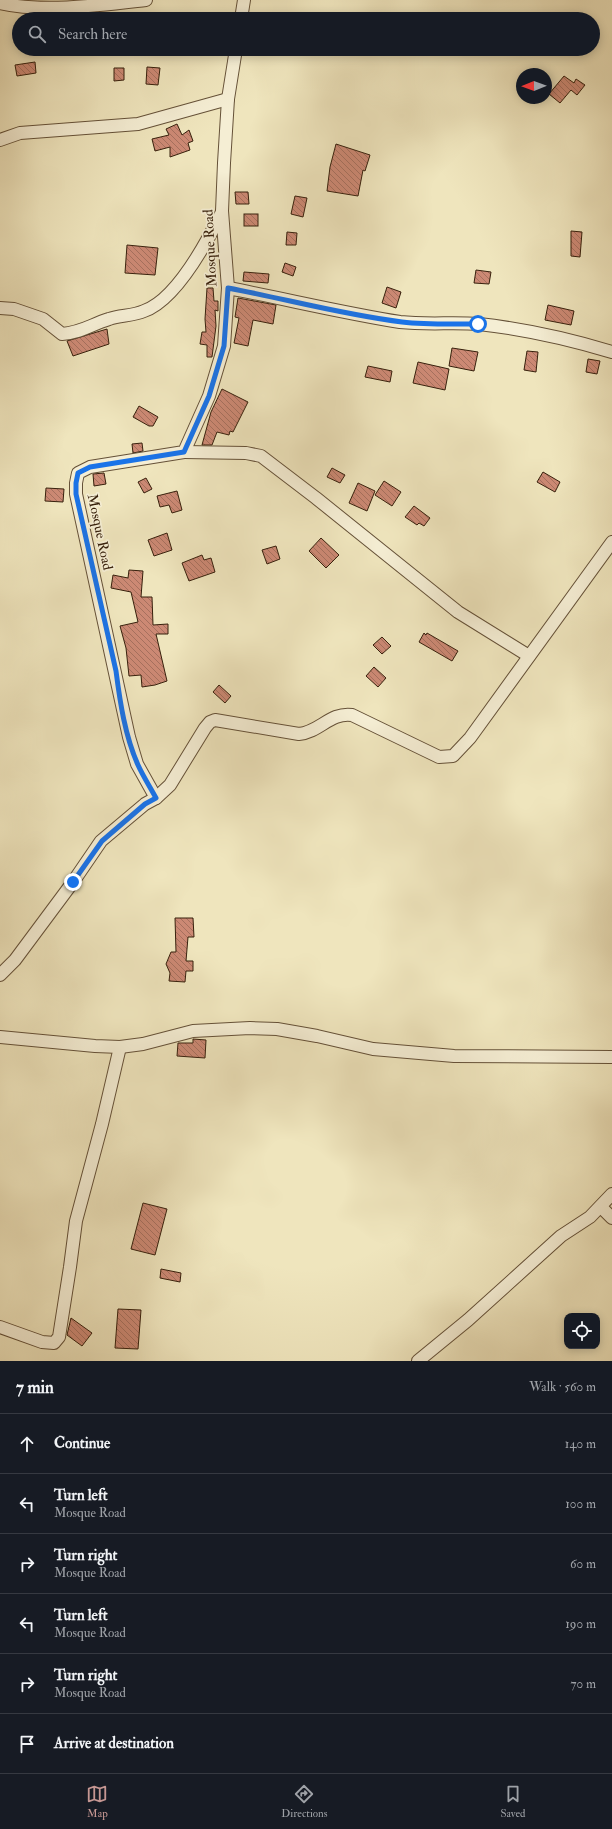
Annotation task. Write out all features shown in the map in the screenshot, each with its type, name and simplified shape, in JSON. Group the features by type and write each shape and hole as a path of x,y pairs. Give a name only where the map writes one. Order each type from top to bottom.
{"street":[{"path":"0,3 13,6 43,8 146,0"},
{"path":"242,12 244,0"},
{"name":"Mosque Road","path":"156,798 138,764 129,737 76,494 76,483 78,473 90,467 184,452 209,396 224,346 228,288 222,211 228,99 235,56"},
{"path":"0,140 20,133 138,124 228,99"},
{"path":"0,308 14,310 43,320 62,334 78,332 109,319 144,312 161,302 174,289 209,239 222,211"},
{"path":"228,288 401,322 431,324 478,324 573,340 612,352"},
{"path":"184,452 246,453 261,456 316,498 458,612 529,656"},
{"path":"0,975 19,954 102,841 145,804 156,798 170,785 210,722 215,720 299,734 309,733 329,719 337,716 352,715 439,757 452,756 470,738 612,542"},
{"path":"0,1036 95,1046 120,1047 143,1044 193,1031 250,1028 277,1029 373,1049 447,1056 612,1057"},
{"path":"0,1327 49,1343 54,1343 58,1337 69,1274 76,1221 102,1124 120,1047"},
{"path":"418,1361 468,1320 561,1236 590,1217 612,1194"},
{"path":"601,1207 612,1218"}],"building":[{"path":"35,62 36,73 17,76 15,65"},
{"path":"147,67 160,68 158,85 146,84"},
{"path":"114,68 124,68 124,80 114,81"},
{"path":"564,76 574,83 576,79 585,85 577,95 571,90 560,103 552,96 552,90"},
{"path":"177,124 182,135 189,130 193,141 188,143 190,150 170,157 170,147 155,151 152,139 169,135 166,129"},
{"path":"336,144 370,155 365,171 363,170 358,196 327,191 330,167"},
{"path":"235,192 248,192 249,204 236,204"},
{"path":"295,196 307,198 303,217 291,214"},
{"path":"244,214 258,214 258,226 244,226"},
{"path":"571,231 582,232 580,257 571,256"},
{"path":"287,232 297,233 296,245 286,245"},
{"path":"127,245 158,248 155,275 125,273"},
{"path":"285,263 296,267 293,276 282,272"},
{"path":"476,270 491,272 489,284 474,283"},
{"path":"244,272 269,274 268,283 243,281"},
{"path":"387,287 401,292 396,308 382,303"},
{"path":"207,288 213,288 214,301 218,301 218,311 215,310 216,326 212,357 207,357 207,345 200,344 202,332 206,332 205,319"},
{"path":"238,298 276,305 273,324 253,320 248,346 234,343 239,318 235,317"},
{"path":"548,305 574,311 571,325 545,320"},
{"path":"107,329 109,344 73,356 67,341"},
{"path":"452,348 478,352 474,371 449,366"},
{"path":"527,351 538,352 536,372 524,370"},
{"path":"588,359 600,361 597,374 586,372"},
{"path":"418,362 449,369 445,390 413,383"},
{"path":"368,366 392,371 390,382 365,377"},
{"path":"222,389 248,402 233,432 230,431 229,435 217,432 212,445 202,445 211,412"},
{"path":"139,406 158,417 153,426 149,426 133,417"},
{"path":"142,443 143,451 133,453 132,444"},
{"path":"332,468 345,475 340,483 327,477"},
{"path":"543,472 560,482 555,492 537,482"},
{"path":"104,473 106,484 94,486 93,474"},
{"path":"146,478 152,489 144,493 138,482"},
{"path":"384,481 401,492 392,506 375,495"},
{"path":"358,483 375,491 367,511 349,503"},
{"path":"46,488 64,489 63,502 45,501"},
{"path":"177,491 182,510 172,513 169,505 160,507 157,496"},
{"path":"414,506 430,518 424,526 419,523 417,525 405,517"},
{"path":"167,533 172,550 154,556 148,540"},
{"path":"321,538 339,555 326,568 309,551"},
{"path":"276,546 280,559 267,564 262,550"},
{"path":"202,555 204,560 211,558 215,572 189,581 182,563"},
{"path":"129,570 143,571 141,597 152,597 153,625 168,624 168,634 156,634 167,681 155,685 142,687 141,675 129,676 126,648 120,626 138,622 131,592 111,588 113,575 128,578"},
{"path":"424,633 426,635 427,633 458,651 452,661 419,642"},
{"path":"382,637 391,646 382,654 373,645"},
{"path":"374,667 386,678 378,687 366,676"},
{"path":"219,685 231,696 225,703 213,692"},
{"path":"175,918 193,918 194,937 188,937 186,961 193,961 193,971 186,971 185,982 169,981 170,973 166,964 171,952 176,952"},
{"path":"193,1039 206,1040 205,1058 177,1056 178,1043 193,1043"},
{"path":"143,1203 167,1209 155,1255 131,1249"},
{"path":"161,1269 181,1273 180,1282 160,1278"},
{"path":"118,1309 141,1310 138,1349 115,1348"},
{"path":"71,1318 92,1333 82,1346 67,1335"}],"route":[{"path":"73,882 102,841 145,804 156,798 138,764 129,737 119,697 116,671 76,494 78,473 90,467 184,452 209,396 224,346 228,288 401,322 431,324 478,324"}]}
